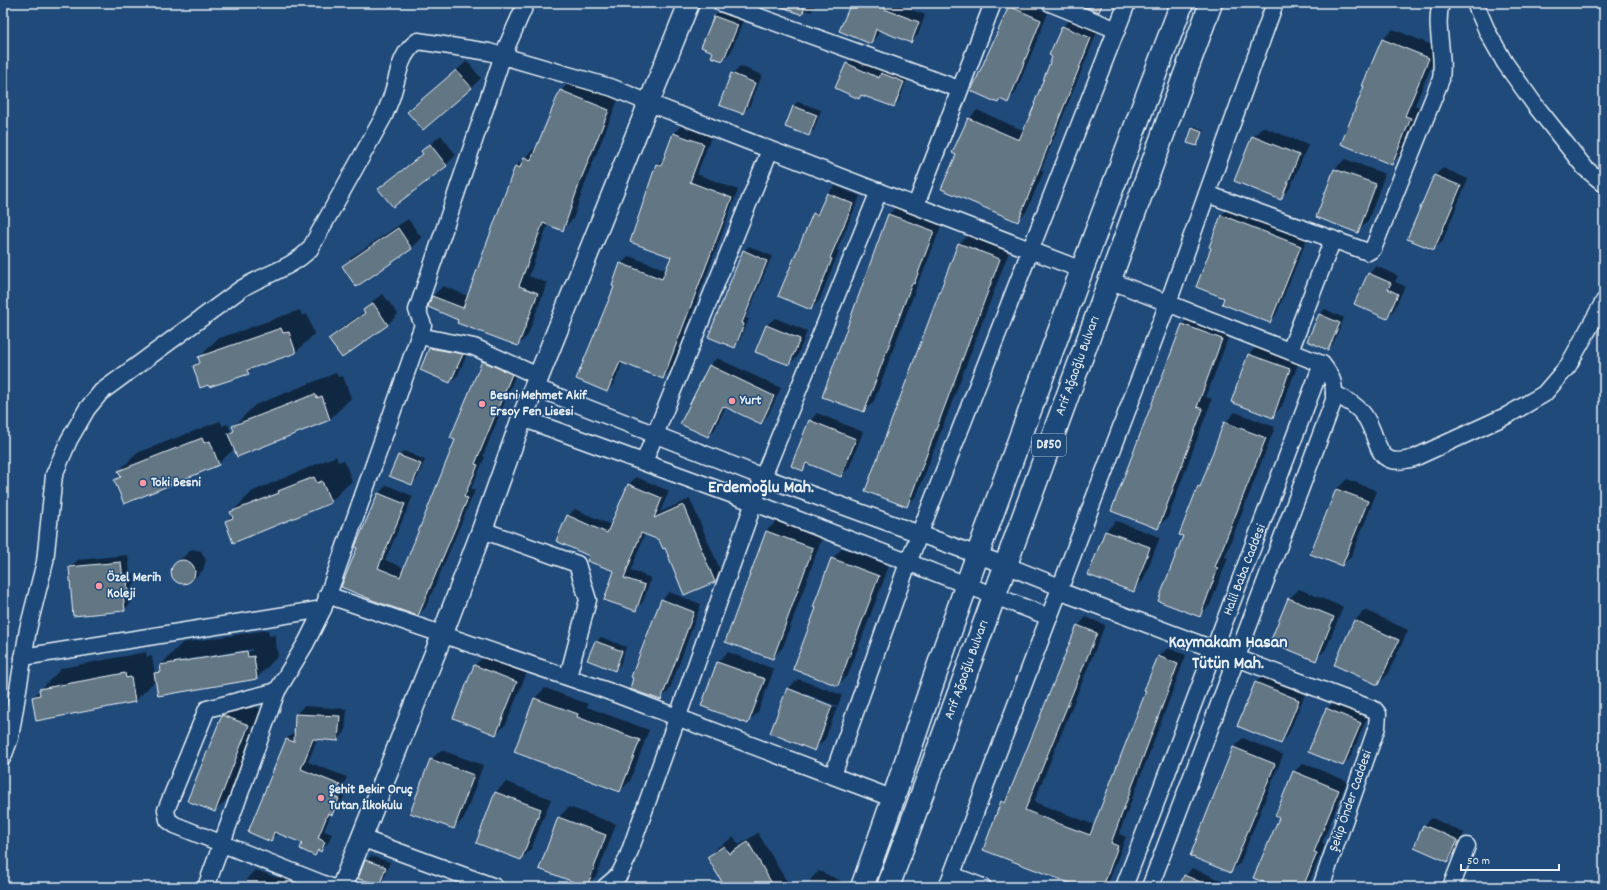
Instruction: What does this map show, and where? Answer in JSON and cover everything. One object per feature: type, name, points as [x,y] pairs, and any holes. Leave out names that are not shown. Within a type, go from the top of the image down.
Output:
[{"type":"highway","name":"Arif Ağaoğlu Bulvarı","points":[[862,887],[894,799],[966,586],[1182,3]]},
{"type":"highway","name":"Arif Ağaoğlu Bulvarı","points":[[888,887],[1211,3]]},
{"type":"street","points":[[206,887],[276,691],[306,643],[325,602],[419,336],[422,325],[417,310],[503,56],[526,3]]},
{"type":"street","points":[[342,887],[482,530],[536,382],[689,3]]},
{"type":"street","points":[[721,3],[959,89]]},
{"type":"street","points":[[916,205],[993,3]]},
{"type":"street","points":[[1050,3],[1117,30]]},
{"type":"street","points":[[833,775],[908,563],[1127,3]]},
{"type":"street","points":[[984,887],[949,881],[1168,303],[1275,3]]},
{"type":"street","points":[[1207,194],[1368,252],[1373,249],[1379,239],[1441,79],[1442,68],[1439,34],[1441,3]]},
{"type":"street","points":[[1475,3],[1488,33],[1505,63],[1535,105],[1585,168],[1604,184]]},
{"type":"street","points":[[3,758],[10,738],[28,629],[45,562],[54,475],[69,440],[87,409],[101,392],[252,281],[293,264],[310,249],[384,116],[393,93],[402,59],[409,47],[418,41],[503,56],[613,88],[1082,270]]},
{"type":"street","points":[[644,462],[770,150]]},
{"type":"street","points":[[605,887],[618,875],[627,859],[763,477],[879,191]]},
{"type":"street","points":[[1290,351],[1333,239]]},
{"type":"street","points":[[1110,280],[1322,364],[1332,376],[1335,387],[1334,400],[1150,887]]},
{"type":"street","points":[[1334,394],[1358,408],[1366,419],[1383,456],[1391,461],[1402,461],[1414,458],[1508,415],[1544,394],[1568,366],[1604,301]]},
{"type":"street","points":[[419,336],[474,347],[536,382],[655,434],[763,477],[1005,565],[1060,589],[1236,658]]},
{"type":"street","name":"Halil Baba Caddesi","points":[[1124,887],[1322,364]]},
{"type":"street","points":[[522,418],[755,502],[966,586],[994,595],[1049,617]]},
{"type":"street","points":[[482,530],[577,564],[588,600],[568,677]]},
{"type":"street","points":[[23,657],[325,602],[442,633],[677,716],[894,799]]},
{"type":"street","name":"Şekip Önder Caddesi","points":[[1236,658],[1375,710],[1378,714],[1377,727],[1321,887]]},
{"type":"street","points":[[276,691],[207,708],[166,810],[168,820],[175,825],[331,887]]},
{"type":"street","points":[[360,838],[495,887]]},
{"type":"street","points":[[1451,887],[1467,846]]},
{"type":"building","points":[[773,3],[806,3],[802,15]]},
{"type":"building","points":[[851,3],[874,3],[885,7],[884,9],[919,22],[911,43],[876,29],[871,44],[839,31]]},
{"type":"building","points":[[1075,3],[1103,3],[1099,12]]},
{"type":"building","points":[[1009,6],[1041,20],[1008,103],[1000,99],[998,103],[971,91]]},
{"type":"building","points":[[714,16],[738,25],[723,61],[711,57],[713,52],[701,47]]},
{"type":"building","points":[[1062,26],[1091,38],[1018,222],[941,189],[956,155],[952,153],[968,118],[1019,140],[1035,104],[1052,57],[1049,55]]},
{"type":"building","points":[[1382,39],[1429,58],[1405,116],[1411,118],[1392,165],[1341,144],[1364,86],[1362,86]]},
{"type":"building","points":[[846,63],[879,78],[881,73],[904,82],[894,107],[861,95],[859,99],[835,88]]},
{"type":"building","points":[[456,70],[472,88],[423,130],[407,112]]},
{"type":"building","points":[[731,73],[755,83],[743,114],[719,105]]},
{"type":"building","points":[[560,90],[609,110],[581,179],[563,231],[543,223],[519,286],[538,293],[518,346],[457,323],[458,320],[428,307],[432,296],[463,308],[515,166],[520,168],[524,157],[531,160]]},
{"type":"building","points":[[793,106],[817,115],[809,136],[785,127]]},
{"type":"building","points":[[1192,128],[1202,132],[1197,146],[1187,143]]},
{"type":"building","points":[[673,133],[704,144],[690,182],[732,198],[663,379],[620,362],[607,392],[576,379],[614,287],[612,286],[620,263],[662,279],[671,257],[630,242],[656,164],[661,166]]},
{"type":"building","points":[[1252,136],[1299,155],[1281,200],[1234,181]]},
{"type":"building","points":[[430,144],[447,166],[393,207],[378,189],[423,154],[421,151]]},
{"type":"building","points":[[1334,169],[1376,184],[1358,233],[1316,217]]},
{"type":"building","points":[[1434,175],[1461,186],[1434,250],[1407,239]]},
{"type":"building","points":[[827,193],[853,204],[830,258],[832,259],[811,310],[778,296],[813,213],[817,215]]},
{"type":"building","points":[[888,214],[934,231],[914,284],[912,283],[864,412],[822,397]]},
{"type":"building","points":[[1221,215],[1301,246],[1270,323],[1222,304],[1224,298],[1196,287],[1211,248],[1209,247]]},
{"type":"building","points":[[398,228],[412,249],[356,287],[342,266]]},
{"type":"building","points":[[958,243],[1000,259],[907,507],[865,491]]},
{"type":"building","points":[[743,250],[767,261],[742,323],[744,324],[735,348],[708,337]]},
{"type":"building","points":[[1368,273],[1391,283],[1388,289],[1398,294],[1387,319],[1354,304]]},
{"type":"building","points":[[373,303],[388,325],[342,358],[328,339],[365,313],[363,310]]},
{"type":"building","points":[[1319,314],[1340,323],[1328,350],[1307,341]]},
{"type":"building","points":[[1182,324],[1222,339],[1197,407],[1203,409],[1158,529],[1111,511]]},
{"type":"building","points":[[766,325],[800,339],[789,365],[755,352]]},
{"type":"building","points":[[281,328],[283,333],[289,332],[296,353],[247,370],[249,374],[209,387],[208,385],[200,388],[193,366],[200,363],[198,357]]},
{"type":"building","points":[[429,348],[463,354],[450,383],[420,370]]},
{"type":"building","points":[[1248,354],[1290,369],[1273,418],[1231,402]]},
{"type":"building","points":[[482,361],[512,374],[475,464],[478,465],[464,497],[468,498],[418,616],[341,587],[357,548],[355,547],[378,493],[405,504],[378,568],[400,577],[455,440],[450,438]]},
{"type":"building","name":"Yurt","points":[[709,365],[774,396],[761,424],[723,406],[708,437],[680,424]]},
{"type":"building","points":[[315,394],[317,398],[322,396],[330,420],[237,457],[228,434],[234,431],[232,426]]},
{"type":"building","points":[[809,420],[856,439],[841,477],[806,463],[803,471],[791,466]]},
{"type":"building","points":[[1224,422],[1266,438],[1215,567],[1218,568],[1200,617],[1158,601],[1183,536],[1179,535],[1198,486],[1200,487]]},
{"type":"building","points":[[202,438],[204,443],[210,441],[219,465],[124,504],[114,480],[121,477],[118,471]]},
{"type":"building","points":[[398,455],[421,464],[412,485],[389,476]]},
{"type":"building","points":[[314,477],[317,483],[322,481],[331,503],[233,543],[225,521],[233,518],[230,512],[279,493],[278,491]]},
{"type":"building","points":[[628,484],[662,498],[654,518],[683,505],[715,582],[684,595],[665,548],[663,549],[659,540],[641,533],[624,578],[645,585],[636,611],[604,600],[614,571],[587,561],[589,556],[556,541],[567,515],[607,533]]},
{"type":"building","points":[[1336,489],[1368,501],[1342,566],[1310,554]]},
{"type":"building","points":[[766,531],[813,548],[773,659],[725,642]]},
{"type":"building","points":[[1105,531],[1150,547],[1134,592],[1088,575]]},
{"type":"building","points":[[831,558],[879,576],[838,686],[793,669],[816,608],[813,607]]},
{"type":"building","points":[[183,560],[192,563],[195,572],[192,581],[183,584],[174,581],[171,572],[174,563]]},
{"type":"building","name":"Özel Merih Koleji","points":[[121,562],[123,580],[127,580],[128,592],[123,593],[125,611],[73,616],[69,567]]},
{"type":"building","points":[[1288,598],[1334,617],[1316,661],[1270,642]]},
{"type":"building","points":[[661,599],[694,612],[661,700],[630,689],[633,678],[631,677]]},
{"type":"building","points":[[1354,620],[1399,640],[1378,685],[1334,665]]},
{"type":"building","points":[[1077,625],[1097,633],[1025,810],[1052,821],[1090,835],[1146,691],[1144,690],[1158,656],[1178,664],[1111,843],[1118,846],[1103,887],[1080,887],[983,850],[1001,801],[1005,803]]},
{"type":"building","points":[[595,641],[622,651],[615,671],[587,660]]},
{"type":"building","points":[[247,651],[248,657],[254,656],[257,679],[158,696],[154,673],[161,672],[160,665]]},
{"type":"building","points":[[717,662],[765,679],[748,724],[701,706]]},
{"type":"building","points":[[474,665],[517,682],[496,735],[453,718]]},
{"type":"building","points":[[125,673],[126,678],[131,677],[135,702],[36,721],[32,697],[40,695],[39,689]]},
{"type":"building","points":[[1255,682],[1299,700],[1281,744],[1237,726]]},
{"type":"building","points":[[787,688],[832,706],[815,751],[770,733]]},
{"type":"building","points":[[534,698],[578,714],[577,717],[640,740],[620,792],[514,752]]},
{"type":"building","points":[[1326,708],[1361,723],[1343,766],[1308,752]]},
{"type":"building","name":"Şehit Bekir Oruç Tutan İlkokulu","points":[[295,714],[340,716],[338,741],[313,739],[301,769],[340,785],[335,797],[339,799],[332,815],[328,813],[318,838],[325,842],[321,852],[318,850],[315,856],[300,849],[302,843],[274,832],[271,842],[248,832],[286,739],[294,742]]},
{"type":"building","points":[[222,715],[249,725],[215,812],[187,801]]},
{"type":"building","points":[[1233,747],[1275,764],[1231,873],[1190,856]]},
{"type":"building","points":[[430,759],[474,775],[454,829],[410,813]]},
{"type":"building","points":[[1293,771],[1339,790],[1314,852],[1317,853],[1303,887],[1276,887],[1253,878],[1279,818],[1275,816]]},
{"type":"building","points":[[495,792],[541,809],[521,860],[476,843]]},
{"type":"building","points":[[558,817],[606,835],[587,887],[539,869]]},
{"type":"building","points":[[1423,825],[1458,840],[1448,862],[1414,847]]},
{"type":"building","points":[[748,842],[774,887],[725,887],[707,857],[724,846],[729,854]]},
{"type":"building","points":[[365,860],[386,867],[380,884],[358,879]]},
{"type":"building","points":[[1184,875],[1212,887],[1179,887]]},
{"type":"place","name":"Yurt","points":[[732,401]]},
{"type":"place","name":"Besni Mehmet Akif Ersoy Fen Lisesi","points":[[482,404]]},
{"type":"place","name":"Toki Besni","points":[[143,483]]},
{"type":"place","name":"Özel Merih Koleji","points":[[99,586]]},
{"type":"place","name":"Şehit Bekir Oruç Tutan İlkokulu","points":[[321,798]]},
{"type":"district","name":"Erdemoğlu Mah.","points":[[761,488]]},
{"type":"district","name":"Kaymakam Hasan Tütün Mah.","points":[[1228,653]]}]
